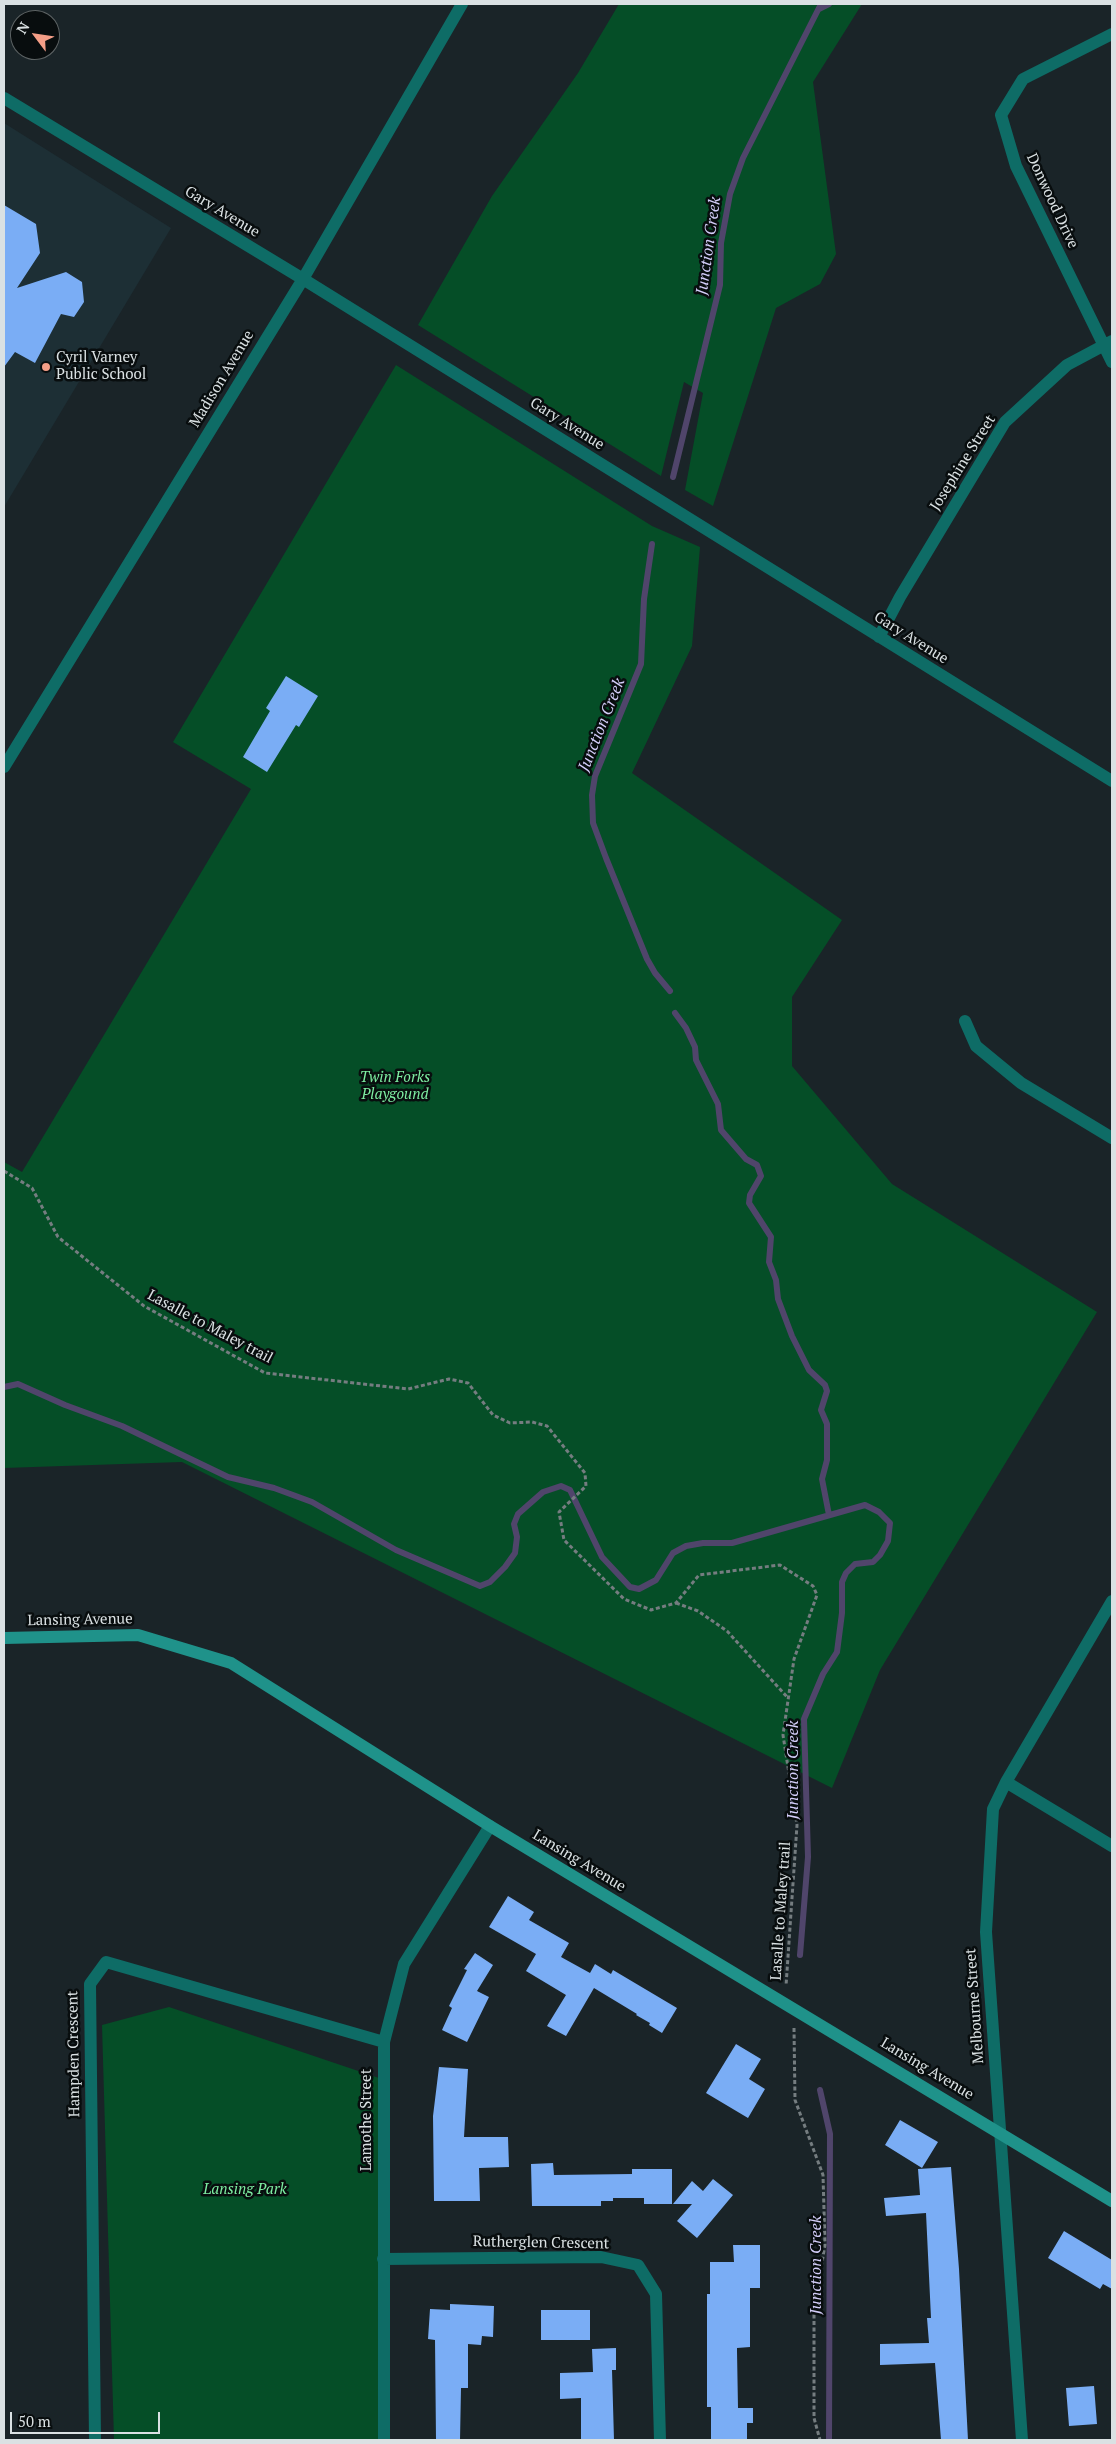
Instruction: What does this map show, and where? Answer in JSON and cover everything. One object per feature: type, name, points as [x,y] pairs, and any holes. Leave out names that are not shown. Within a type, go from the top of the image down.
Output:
[{"type":"street","name":"Madison Avenue","points":[[4,767],[302,279],[462,4]]},
{"type":"street","name":"Donwood Drive","points":[[1112,34],[1023,79],[1001,115],[1016,166],[1108,343],[1112,362]]},
{"type":"street","name":"Gary Avenue","points":[[4,98],[302,279],[1112,781]]},
{"type":"street","name":"Josephine Street","points":[[879,637],[900,597],[1005,422],[1068,365],[1108,343]]},
{"type":"street","points":[[964,1022],[976,1046],[1020,1083],[1112,1138]]},
{"type":"street","name":"Melbourne Street","points":[[1022,2440],[986,1932],[993,1810],[1006,1782],[1112,1601]]},
{"type":"street","name":"Lansing Avenue","points":[[4,1638],[138,1635],[231,1663],[490,1826],[1112,2201]]},
{"type":"street","points":[[1006,1782],[1112,1846]]},
{"type":"street","name":"Lamothe Street","points":[[384,2440],[384,2042],[404,1964],[490,1826]]},
{"type":"street","name":"Hampden Crescent","points":[[95,2440],[90,1984],[106,1962],[384,2042]]},
{"type":"street","name":"Rutherglen Crescent","points":[[383,2259],[601,2257],[638,2265],[656,2294],[660,2440]]},
{"type":"path","name":"Lasalle to Maley trail","points":[[4,1171],[32,1188],[58,1237],[144,1306],[265,1373],[408,1389],[449,1380],[468,1383],[493,1415],[510,1423],[532,1422],[547,1426],[585,1473],[586,1486],[559,1512],[564,1540],[624,1599],[650,1610],[676,1603],[699,1575],[780,1566],[813,1586],[817,1595],[794,1660],[783,1735],[797,1825],[786,1984],[794,2008],[795,2100],[824,2175],[825,2245],[814,2309],[814,2418],[820,2440]]},
{"type":"path","points":[[676,1603],[698,1611],[727,1631],[789,1698]]},
{"type":"shaded area","name":"Cyril Varney Public School","points":[[4,123],[171,228],[4,507]]},
{"type":"green space","points":[[619,4],[862,4],[813,82],[836,254],[820,284],[776,308],[713,506],[685,490],[703,393],[684,382],[661,476],[418,325],[492,196],[578,73]]},
{"type":"green space","name":"Twin Forks Playgound","points":[[396,365],[652,526],[700,547],[692,646],[632,773],[842,920],[792,997],[792,1066],[892,1184],[1097,1312],[880,1670],[832,1788],[182,1462],[4,1468],[4,1162],[22,1172],[251,789],[173,742]]},
{"type":"green space","name":"Lansing Park","points":[[169,2007],[382,2079],[385,2440],[114,2440],[102,2025]]},
{"type":"building","points":[[4,205],[36,224],[40,253],[17,288],[66,272],[82,282],[84,302],[74,317],[61,314],[35,363],[15,352],[4,367]]},
{"type":"building","points":[[286,676],[318,696],[299,727],[296,725],[267,772],[243,757],[270,711],[266,708]]},
{"type":"building","points":[[508,1896],[534,1912],[529,1920],[569,1943],[561,1957],[590,1973],[595,1964],[611,1974],[613,1970],[677,2008],[662,2033],[637,2014],[594,1988],[566,2036],[547,2026],[566,1995],[526,1971],[536,1954],[489,1927]]},
{"type":"building","points":[[475,1953],[493,1965],[477,1991],[489,1997],[467,2042],[442,2030],[452,2008],[449,2006],[467,1970],[464,1969]]},
{"type":"building","points":[[736,2044],[761,2059],[749,2079],[765,2089],[748,2118],[706,2093]]},
{"type":"building","points":[[439,2067],[468,2069],[464,2137],[508,2137],[509,2167],[479,2168],[480,2201],[434,2201],[433,2116]]},
{"type":"building","points":[[900,2120],[938,2142],[922,2168],[885,2145]]},
{"type":"building","points":[[553,2163],[554,2175],[632,2174],[632,2169],[672,2169],[672,2204],[644,2204],[644,2198],[613,2198],[613,2201],[601,2201],[601,2206],[532,2206],[531,2164]]},
{"type":"building","points":[[951,2167],[959,2269],[968,2440],[941,2440],[935,2363],[880,2365],[880,2344],[929,2343],[927,2318],[931,2318],[926,2213],[886,2216],[884,2198],[920,2195],[918,2169]]},
{"type":"building","points":[[713,2179],[733,2195],[697,2238],[677,2221],[692,2204],[673,2204],[692,2181],[703,2191]]},
{"type":"building","points":[[1064,2231],[1112,2260],[1112,2289],[1103,2284],[1100,2289],[1048,2258]]},
{"type":"building","points":[[733,2245],[760,2245],[760,2288],[750,2288],[750,2347],[737,2348],[738,2408],[753,2408],[753,2423],[747,2423],[747,2440],[711,2440],[711,2407],[707,2407],[707,2294],[710,2294],[710,2262],[734,2262]]},
{"type":"building","points":[[450,2304],[494,2306],[493,2337],[482,2336],[481,2345],[468,2344],[468,2388],[461,2388],[460,2440],[436,2440],[435,2340],[428,2339],[430,2309],[450,2310]]},
{"type":"building","points":[[541,2310],[590,2310],[590,2340],[541,2340]]},
{"type":"building","points":[[616,2348],[616,2370],[612,2370],[614,2440],[581,2440],[581,2398],[560,2399],[560,2373],[593,2372],[592,2349]]},
{"type":"building","points":[[1094,2386],[1097,2424],[1069,2426],[1066,2388]]},
{"type":"waterway","name":"Junction Creek","points":[[673,477],[720,285],[721,243],[730,194],[743,158],[821,4]]},
{"type":"waterway","name":"Junction Creek","points":[[819,9],[829,4]]},
{"type":"waterway","name":"Junction Creek","points":[[652,544],[644,599],[641,664],[595,776],[592,795],[593,823],[647,959],[655,973],[670,991]]},
{"type":"waterway","name":"Junction Creek","points":[[675,1013],[686,1028],[695,1047],[696,1060],[718,1104],[721,1130],[746,1159],[757,1165],[761,1176],[750,1195],[749,1203],[771,1237],[769,1262],[776,1280],[778,1299],[792,1336],[809,1370],[825,1385],[827,1391],[821,1410],[827,1424],[827,1460],[822,1479],[829,1515]]},
{"type":"waterway","points":[[4,1387],[18,1384],[65,1405],[122,1426],[228,1477],[274,1488],[312,1502],[396,1550],[480,1586],[490,1582],[505,1567],[515,1553],[517,1537],[514,1524],[518,1514],[543,1492],[561,1486],[570,1490],[602,1557],[630,1587],[639,1589],[656,1580],[673,1553],[686,1546],[703,1543],[732,1543],[865,1505],[879,1512],[890,1523],[888,1541],[880,1555],[873,1562],[855,1564],[846,1573],[842,1582],[842,1613],[837,1652],[823,1674],[804,1719],[808,1857],[800,1955]]},
{"type":"waterway","name":"Junction Creek","points":[[820,2090],[830,2134],[829,2440]]},
{"type":"place","name":"Cyril Varney Public School","points":[[46,367]]}]
